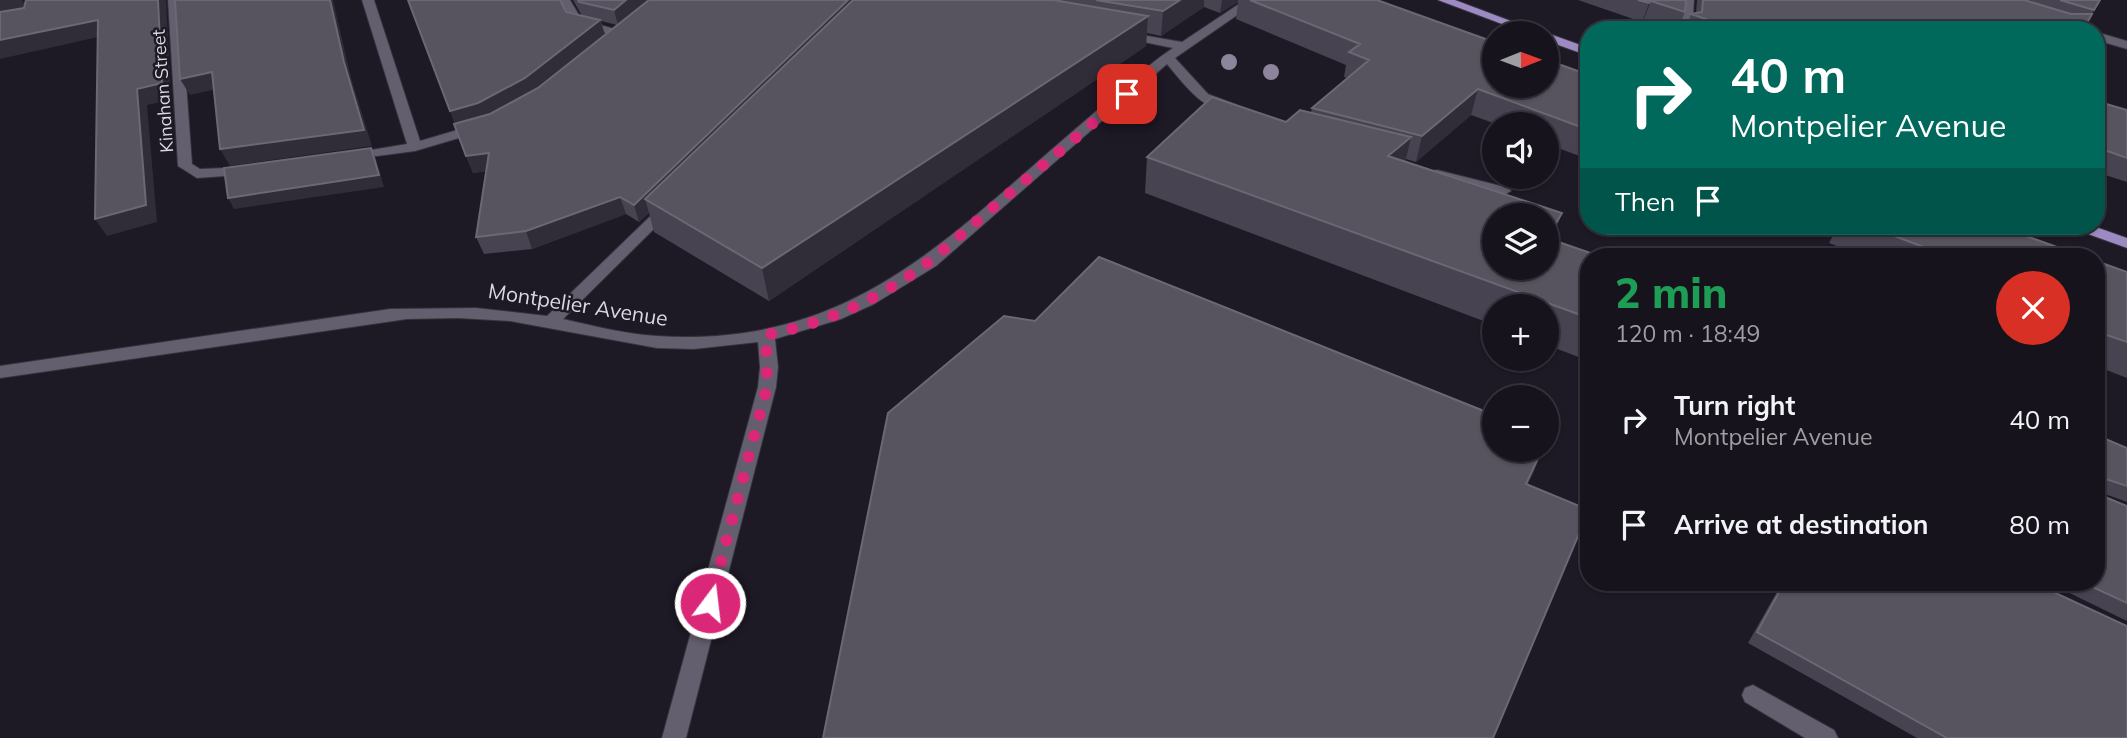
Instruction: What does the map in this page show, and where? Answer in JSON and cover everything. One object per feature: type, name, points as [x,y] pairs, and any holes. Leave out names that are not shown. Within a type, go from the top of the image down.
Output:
[{"type":"main road","points":[[1444,0],[1503,21]]},
{"type":"main road","points":[[1559,41],[1580,49]]},
{"type":"main road","points":[[2104,235],[2127,243]]},
{"type":"street","name":"Kinahan Street","points":[[174,0],[186,166],[197,174],[263,169]]},
{"type":"street","points":[[368,0],[415,147]]},
{"type":"street","points":[[564,0],[577,23],[619,32]]},
{"type":"street","name":"Montpelier Avenue","points":[[0,372],[390,314],[486,313],[550,322],[626,339],[657,342],[716,342],[794,329],[857,308],[899,285],[993,209],[1168,57],[1253,0]]},
{"type":"street","points":[[1687,21],[1688,0]]},
{"type":"street","points":[[1112,32],[1182,46]]},
{"type":"street","points":[[2105,39],[2127,45]]},
{"type":"street","points":[[1168,57],[1203,97],[1240,113]]},
{"type":"street","points":[[338,159],[415,147],[490,125]]},
{"type":"street","points":[[1427,171],[1504,191]]},
{"type":"street","points":[[550,322],[683,192]]},
{"type":"street","points":[[674,738],[767,387],[766,335]]},
{"type":"street","points":[[1753,695],[1826,738]]},
{"type":"building","points":[[26,0],[158,0],[162,83],[137,89],[146,205],[95,219],[98,20],[0,40],[0,12],[24,8]]},
{"type":"building","points":[[175,0],[330,0],[344,62],[364,130],[220,149],[212,72],[180,79]]},
{"type":"building","points":[[408,0],[560,0],[566,12],[600,20],[525,78],[478,103],[450,111]]},
{"type":"building","points":[[578,0],[626,0],[614,10]]},
{"type":"building","points":[[649,0],[848,0],[634,205],[620,197],[526,231],[476,237],[489,153],[466,156],[454,124],[490,114],[538,88]]},
{"type":"building","points":[[853,0],[1053,0],[1148,16],[762,268],[645,199]]},
{"type":"building","points":[[1096,0],[1180,0],[1163,11]]},
{"type":"building","points":[[1250,0],[1377,0],[1482,38],[1482,90],[1478,89],[1422,136],[1312,108],[1369,60],[1349,52],[1360,44]]},
{"type":"building","points":[[1638,0],[1686,0],[1685,12],[1651,1],[1649,3]]},
{"type":"building","points":[[1703,0],[2024,0],[2071,14],[2092,14],[2088,21],[1712,21],[1691,14],[1702,12]]},
{"type":"building","points":[[2060,0],[2100,0],[2094,10]]},
{"type":"building","points":[[1559,64],[1580,72],[1580,127],[1559,119],[1559,112],[1540,112],[1502,98],[1559,98]]},
{"type":"building","points":[[1212,97],[1286,122],[1300,110],[1411,137],[1388,156],[1531,203],[1482,203],[1482,279],[1147,157]]},
{"type":"building","points":[[2105,104],[2127,110],[2127,158],[2105,150]]},
{"type":"building","points":[[371,148],[379,175],[228,198],[224,168]]},
{"type":"building","points":[[1892,235],[2023,235],[2060,248],[1926,248]]},
{"type":"building","points":[[1559,242],[1580,249],[1580,315],[1559,307],[1559,294],[1523,294],[1485,280],[1559,280]]},
{"type":"building","points":[[1099,257],[1482,410],[1482,462],[1536,462],[1526,484],[1580,506],[1580,531],[1493,738],[823,738],[888,413],[1004,316],[1035,321]]},
{"type":"building","points":[[2105,264],[2127,272],[2127,342],[2105,334]]},
{"type":"building","points":[[2105,439],[2127,448],[2127,486],[2106,479],[2105,497]]},
{"type":"building","points":[[2105,497],[2127,506],[2127,603],[2101,591],[2105,591]]},
{"type":"building","points":[[1780,591],[2051,591],[2127,626],[2127,738],[1947,738],[1757,632]]},
{"type":"route","points":[[710,603],[767,387],[769,367],[766,335],[794,329],[857,308],[899,285],[1127,94]]}]
